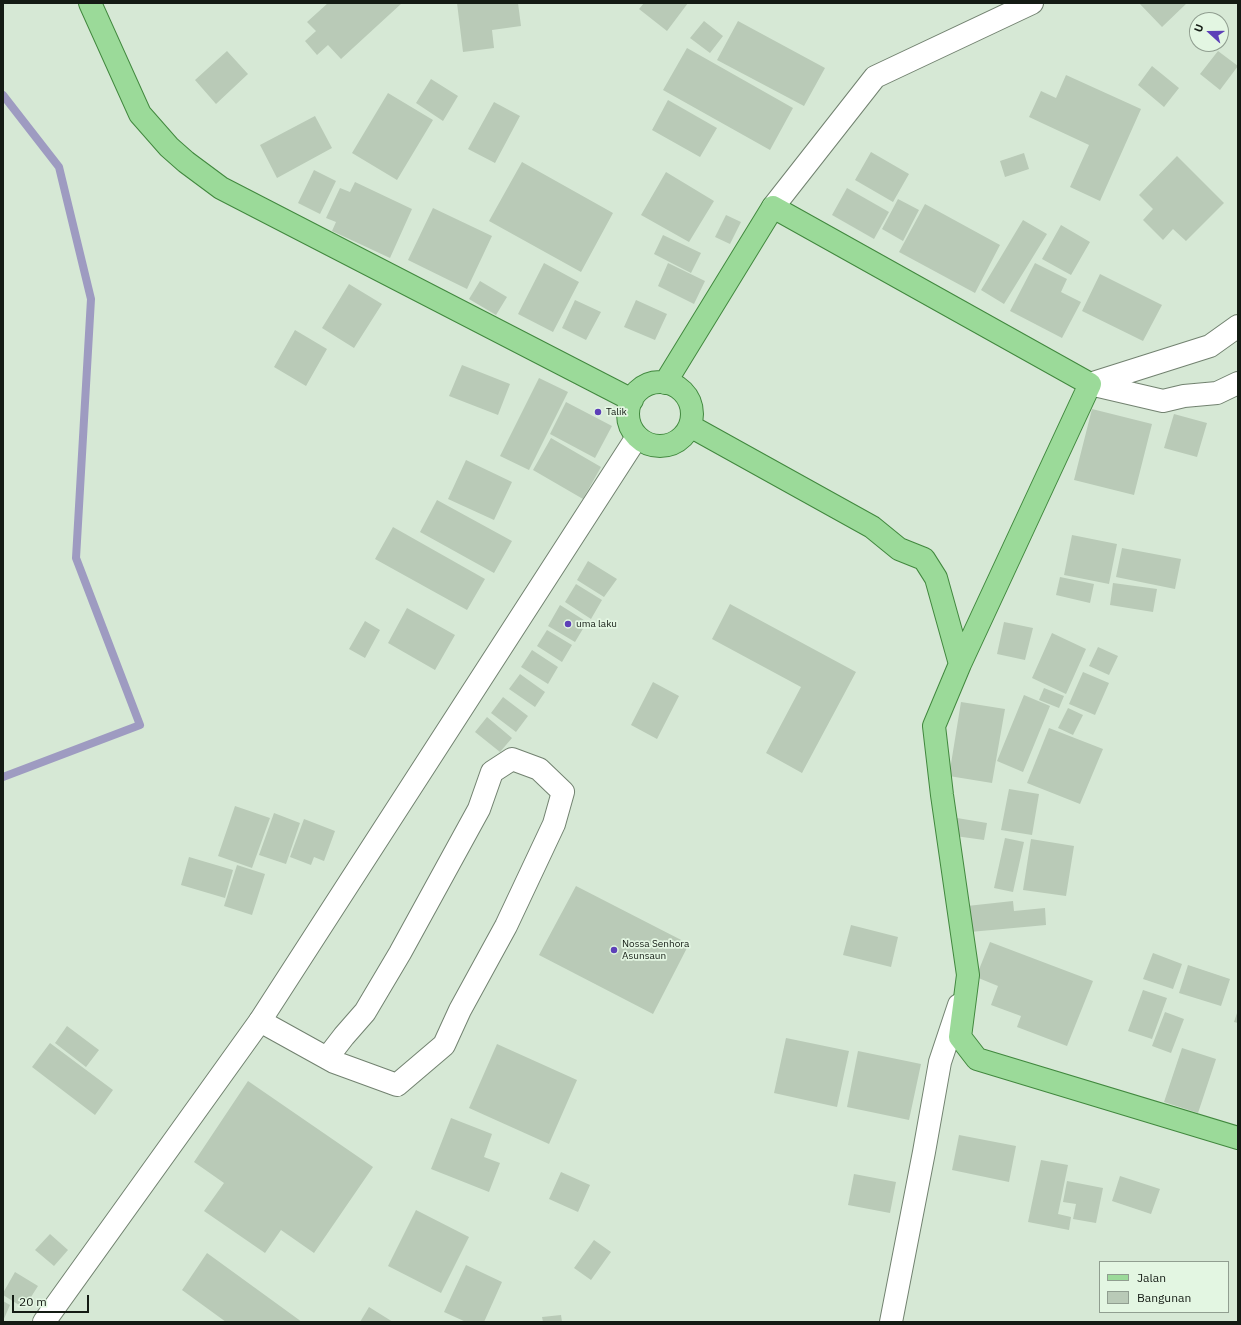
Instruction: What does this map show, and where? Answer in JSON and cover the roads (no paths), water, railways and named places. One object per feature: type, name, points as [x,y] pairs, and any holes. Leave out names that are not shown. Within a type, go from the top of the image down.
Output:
[{"type":"main road","points":[[90,3],[140,114],[169,147],[186,162],[221,188],[632,400]]},
{"type":"main road","points":[[665,383],[773,207],[1090,384],[960,664],[934,726],[942,795],[968,975],[960,1037],[977,1059],[1238,1138]]},
{"type":"main road","points":[[655,383],[665,383],[676,386],[684,394],[690,404],[692,415],[690,426],[683,437],[672,444],[660,447],[647,444],[637,437],[631,428],[628,419],[628,409],[632,400],[638,392],[646,386],[655,383]]},
{"type":"main road","points":[[690,426],[872,527],[899,549],[924,559],[936,578],[960,664]]},
{"type":"street","points":[[773,207],[875,78],[1032,3]]},
{"type":"street","points":[[1090,384],[1210,346],[1238,326]]},
{"type":"street","points":[[1090,384],[1163,401],[1184,396],[1217,393],[1238,383]]},
{"type":"street","points":[[44,1322],[260,1021],[637,437]]},
{"type":"street","points":[[260,1021],[334,1062],[397,1085],[444,1045],[460,1010],[506,926],[554,824],[563,792],[539,769],[512,759],[492,772],[479,809],[400,953],[365,1012],[327,1058]]},
{"type":"street","points":[[891,1322],[940,1062],[968,975]]},
{"type":"waterway","points":[[3,95],[59,167],[91,299],[76,558],[140,725],[3,777]]},
{"type":"place","name":"Talik","points":[[598,412]]},
{"type":"place","name":"uma laku","points":[[568,624]]},
{"type":"place","name":"Nossa Senhora Asunsaun","points":[[614,950]]}]
